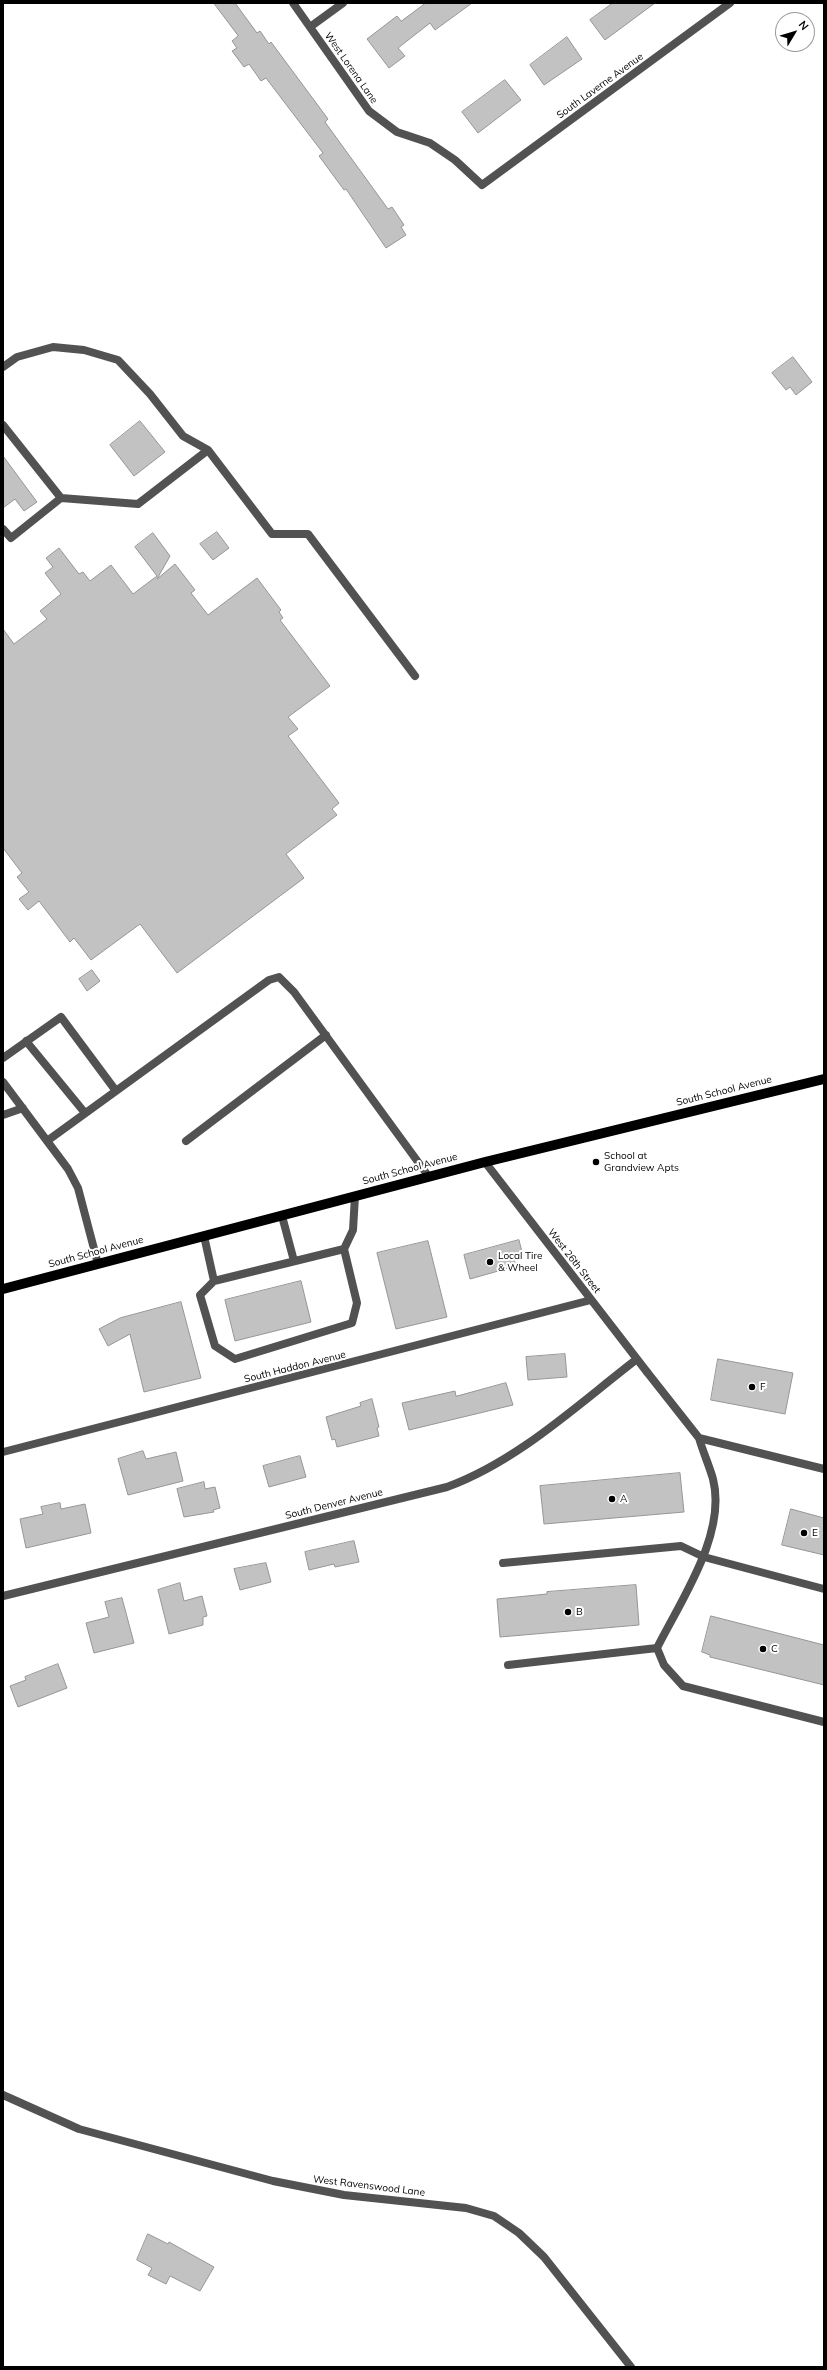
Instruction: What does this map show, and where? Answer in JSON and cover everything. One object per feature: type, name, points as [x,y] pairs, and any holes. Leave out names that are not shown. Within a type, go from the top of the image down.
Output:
[{"type":"main road","name":"South School Avenue","points":[[3,1289],[429,1176],[824,1079]]},
{"type":"street","name":"West Lorena Lane","points":[[293,3],[369,111],[396,132],[430,143],[454,160],[482,185]]},
{"type":"street","points":[[310,27],[343,3]]},
{"type":"street","name":"South Laverne Avenue","points":[[482,185],[730,3]]},
{"type":"street","points":[[3,367],[17,356],[53,347],[84,350],[118,360],[150,394],[183,436],[208,450],[272,534],[308,534],[415,676]]},
{"type":"street","points":[[3,425],[61,498]]},
{"type":"street","points":[[3,529],[11,538],[61,498],[138,504],[208,450]]},
{"type":"street","points":[[47,1141],[274,977],[279,977],[285,981],[326,1035],[429,1176]]},
{"type":"street","points":[[3,1058],[61,1017],[116,1090]]},
{"type":"street","points":[[186,1141],[326,1035]]},
{"type":"street","points":[[26,1041],[85,1113]]},
{"type":"street","points":[[3,1082],[68,1169],[78,1188],[98,1264]]},
{"type":"street","points":[[3,1115],[23,1108]]},
{"type":"street","name":"West 26th Street","points":[[485,1162],[698,1438],[713,1480],[714,1520],[704,1557],[657,1648]]},
{"type":"street","points":[[344,1249],[214,1280],[200,1295],[214,1346],[235,1359],[352,1324],[357,1303],[344,1249],[352,1230],[355,1196]]},
{"type":"street","points":[[282,1216],[294,1260]]},
{"type":"street","points":[[204,1236],[214,1280]]},
{"type":"street","name":"South Haddon Avenue","points":[[3,1452],[591,1300]]},
{"type":"street","name":"South Denver Avenue","points":[[3,1596],[447,1487],[470,1478],[515,1452],[637,1359]]},
{"type":"street","points":[[698,1438],[824,1469]]},
{"type":"street","points":[[503,1562],[681,1546],[704,1557],[824,1589]]},
{"type":"street","points":[[508,1665],[657,1648],[664,1665],[683,1686],[824,1722]]},
{"type":"street","name":"West Ravenswood Lane","points":[[3,2095],[79,2129],[273,2182],[344,2195],[466,2208],[494,2216],[519,2233],[544,2257],[630,2367]]},
{"type":"building","points":[[214,3],[235,3],[257,33],[260,31],[269,44],[271,42],[328,119],[325,122],[388,209],[392,207],[404,225],[401,227],[406,235],[386,248],[346,189],[344,190],[319,156],[323,153],[266,78],[261,81],[249,64],[244,67],[232,51],[237,48],[232,41],[238,36]]},
{"type":"building","points":[[426,3],[472,3],[435,30],[430,23],[398,48],[405,56],[389,68],[367,39],[397,16],[401,21]]},
{"type":"building","points":[[613,3],[655,3],[605,40],[590,20]]},
{"type":"building","points":[[567,37],[582,59],[544,85],[530,65]]},
{"type":"building","points":[[505,80],[521,100],[478,133],[462,112]]},
{"type":"building","points":[[793,357],[812,382],[796,395],[790,387],[786,390],[772,373]]},
{"type":"building","points":[[140,421],[165,452],[134,476],[110,445]]},
{"type":"building","points":[[3,456],[37,502],[24,511],[15,499],[3,508]]},
{"type":"building","points":[[217,532],[229,548],[213,560],[200,544]]},
{"type":"building","points":[[153,533],[170,556],[157,579],[175,564],[195,590],[191,593],[208,615],[257,578],[281,610],[279,612],[283,618],[280,620],[330,686],[288,717],[298,729],[288,736],[339,803],[332,809],[337,815],[286,854],[304,878],[177,973],[140,924],[91,960],[74,938],[70,942],[39,901],[28,910],[19,899],[29,892],[17,877],[22,873],[3,848],[3,629],[14,644],[47,619],[40,611],[61,594],[45,573],[53,567],[46,558],[59,548],[79,574],[83,572],[90,581],[111,565],[133,594],[157,576],[135,547]]},
{"type":"building","points":[[92,970],[100,981],[87,991],[79,979]]},
{"type":"building","name":"Local Tire & Wheel","points":[[519,1240],[523,1256],[514,1259],[516,1266],[470,1279],[464,1255]]},
{"type":"building","points":[[428,1241],[447,1317],[396,1329],[377,1253]]},
{"type":"building","points":[[301,1281],[311,1322],[235,1341],[225,1300]]},
{"type":"building","points":[[181,1302],[201,1378],[144,1392],[130,1334],[108,1346],[99,1329],[120,1318]]},
{"type":"building","points":[[565,1354],[567,1377],[528,1380],[526,1357]]},
{"type":"building","name":"F","points":[[718,1359],[793,1373],[785,1414],[711,1400]]},
{"type":"building","points":[[506,1383],[513,1405],[409,1430],[402,1403],[455,1391],[456,1396]]},
{"type":"building","points":[[372,1399],[379,1427],[377,1428],[379,1436],[337,1447],[335,1439],[332,1440],[326,1417],[361,1406],[360,1403]]},
{"type":"building","points":[[143,1451],[146,1459],[176,1452],[183,1481],[128,1495],[118,1459]]},
{"type":"building","points":[[300,1456],[306,1477],[269,1487],[263,1466]]},
{"type":"building","name":"A","points":[[680,1473],[684,1512],[544,1524],[540,1486]]},
{"type":"building","points":[[204,1482],[205,1489],[215,1487],[220,1508],[213,1510],[214,1512],[184,1517],[177,1489]]},
{"type":"building","points":[[60,1503],[61,1509],[85,1504],[91,1533],[26,1548],[20,1519],[43,1514],[41,1507]]},
{"type":"building","name":"E","points":[[791,1509],[824,1518],[824,1555],[782,1545]]},
{"type":"building","points":[[354,1541],[359,1562],[335,1567],[334,1564],[309,1570],[305,1552]]},
{"type":"building","points":[[266,1563],[271,1582],[240,1590],[234,1569]]},
{"type":"building","points":[[180,1583],[184,1601],[202,1596],[207,1616],[203,1617],[203,1625],[169,1634],[158,1590]]},
{"type":"building","name":"B","points":[[636,1585],[639,1625],[500,1637],[497,1599],[547,1594],[547,1592]]},
{"type":"building","points":[[122,1598],[134,1643],[94,1653],[86,1623],[109,1617],[105,1602]]},
{"type":"building","name":"C","points":[[711,1616],[824,1645],[824,1685],[710,1657],[710,1655],[702,1652]]},
{"type":"building","points":[[58,1664],[67,1688],[18,1707],[10,1686],[26,1680],[25,1677]]},
{"type":"building","points":[[148,2234],[168,2244],[169,2242],[214,2267],[200,2291],[170,2276],[166,2284],[148,2275],[152,2268],[137,2260]]},
{"type":"place","name":"School at Grandview Apts","points":[[596,1162]]},
{"type":"place","name":"Local Tire & Wheel","points":[[490,1262]]},
{"type":"place","name":"F","points":[[752,1387]]},
{"type":"place","name":"A","points":[[612,1499]]},
{"type":"place","name":"E","points":[[804,1533]]},
{"type":"place","name":"B","points":[[568,1612]]},
{"type":"place","name":"C","points":[[763,1649]]}]
